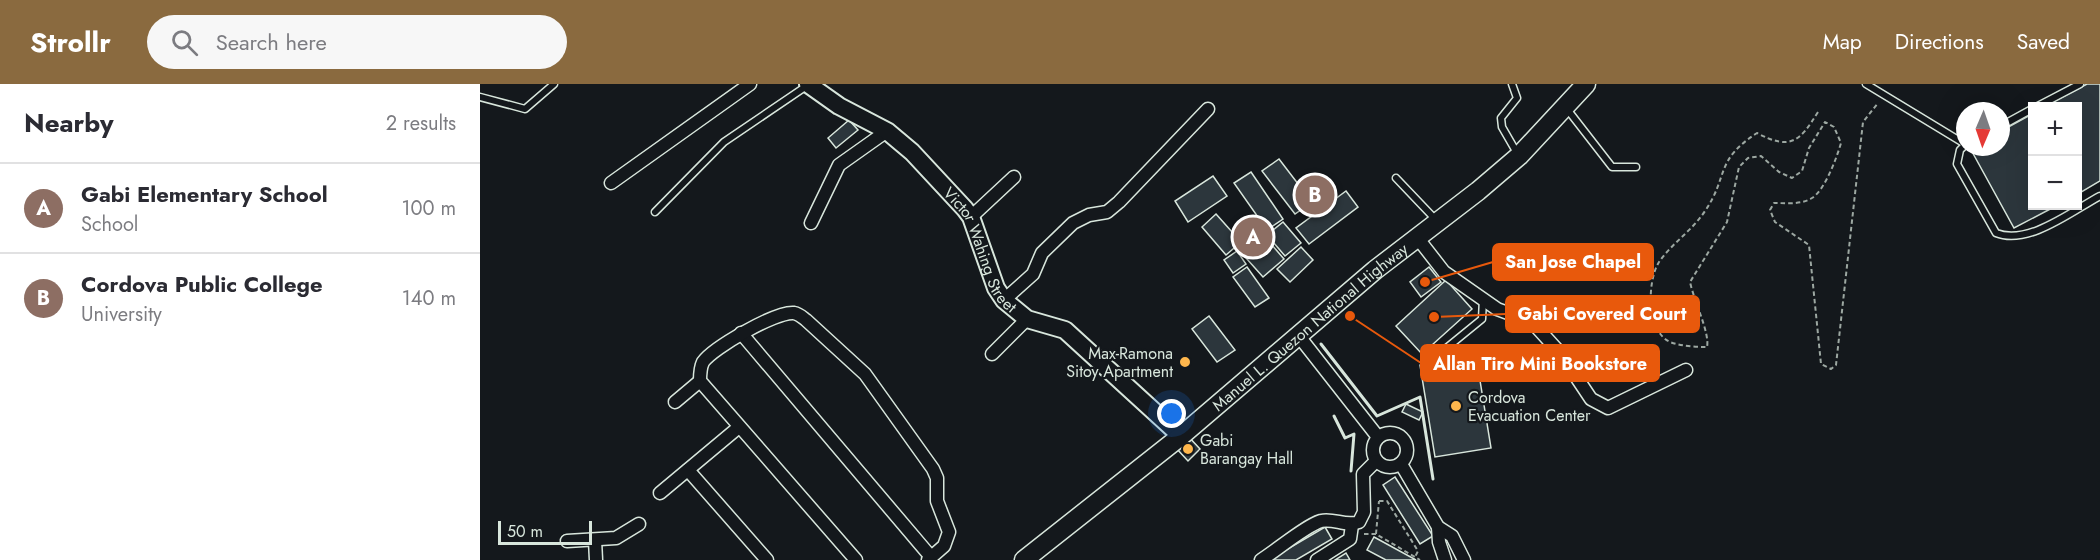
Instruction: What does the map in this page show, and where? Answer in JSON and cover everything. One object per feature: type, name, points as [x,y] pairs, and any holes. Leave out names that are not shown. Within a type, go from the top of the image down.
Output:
[{"type":"main road","name":"Manuel L. Quezon National Highway","points":[[1032,556],[1181,436],[1298,334],[1416,236],[1519,156],[1587,84]]},
{"type":"street","points":[[611,183],[750,84]]},
{"type":"street","name":"Victor Wahing Street","points":[[808,84],[839,106],[887,131],[912,152],[971,218],[996,288],[1004,300],[1027,319],[1065,330],[1181,436]]},
{"type":"street","points":[[1004,300],[1033,274],[1042,253],[1073,223],[1089,215],[1107,212],[1119,202],[1208,109]]},
{"type":"street","points":[[811,223],[838,165],[887,131]]},
{"type":"street","points":[[971,218],[1014,177]]},
{"type":"street","points":[[1416,236],[1444,272],[1497,309],[1532,322],[1561,354],[1591,399],[1608,408],[1686,370]]},
{"type":"street","points":[[675,402],[699,381],[700,369],[705,360],[741,333],[786,314],[798,314],[865,374],[937,478],[937,501],[949,532],[944,546],[929,558],[741,333]]},
{"type":"street","points":[[992,354],[1027,319]]},
{"type":"street","points":[[1298,334],[1378,437]]},
{"type":"street","points":[[699,381],[856,560]]},
{"type":"street","points":[[660,493],[739,427]]},
{"type":"street","points":[[1392,433],[1403,439],[1407,450],[1401,464],[1386,467],[1376,461],[1372,450],[1378,437],[1392,433]]},
{"type":"street","points":[[1317,560],[1350,539],[1352,529],[1364,512],[1363,474],[1376,461]]},
{"type":"street","points":[[1401,464],[1438,527],[1439,542],[1445,560]]},
{"type":"street","points":[[688,470],[766,560]]},
{"type":"street","points":[[1261,560],[1308,527],[1323,520],[1352,529]]},
{"type":"street","points":[[567,541],[616,538],[639,524]]},
{"type":"street","points":[[1438,527],[1452,536],[1464,560]]},
{"type":"street","points":[[595,540],[596,560]]},
{"type":"lane","points":[[480,97],[525,109],[554,84]]},
{"type":"lane","points":[[655,212],[724,142],[808,84]]},
{"type":"lane","points":[[1512,84],[1517,98],[1501,118],[1502,127],[1519,156]]},
{"type":"lane","points":[[1866,84],[1956,139]]},
{"type":"lane","points":[[2046,102],[2080,84]]},
{"type":"lane","points":[[1565,106],[1612,167],[1636,167]]},
{"type":"lane","points":[[2010,121],[2028,111]]},
{"type":"lane","points":[[1959,156],[1957,164],[1996,233],[2006,237],[2029,234],[2100,196]]},
{"type":"lane","points":[[1396,178],[1436,221]]},
{"type":"lane","points":[[1444,350],[1482,319],[1483,298]]},
{"type":"path","points":[[1818,112],[1803,136],[1779,142],[1757,133],[1739,145],[1727,158],[1708,207],[1694,228],[1668,250],[1657,265],[1649,297],[1658,331],[1669,341],[1707,347],[1709,338],[1694,303],[1690,282],[1727,222],[1739,167],[1748,158],[1761,156],[1779,172],[1792,178],[1802,171],[1809,148],[1825,122],[1834,127],[1841,143],[1835,163],[1814,197],[1799,202],[1774,203],[1770,210],[1775,222],[1809,245],[1821,364],[1831,369],[1836,365],[1863,122],[1885,94]]},
{"type":"path","points":[[1379,501],[1387,501],[1418,551],[1415,557]]},
{"type":"path","points":[[1352,529],[1376,534],[1420,560]]},
{"type":"building","points":[[2087,84],[2100,84],[2100,181],[2082,192],[2082,102],[2053,102]]},
{"type":"building","points":[[2028,116],[2028,210],[2048,210],[2014,228],[1974,156],[2010,156],[2010,126]]},
{"type":"building","points":[[849,120],[858,130],[836,148],[828,138]]},
{"type":"building","points":[[1279,159],[1312,202],[1295,214],[1262,171]]},
{"type":"building","points":[[1251,172],[1283,219],[1267,230],[1234,183]]},
{"type":"building","points":[[1213,176],[1227,196],[1188,222],[1175,201]]},
{"type":"building","points":[[1346,191],[1358,207],[1309,244],[1296,228]]},
{"type":"building","points":[[1216,214],[1241,242],[1226,255],[1202,227]]},
{"type":"building","points":[[1283,222],[1301,243],[1285,256],[1267,235]]},
{"type":"building","points":[[1259,230],[1284,259],[1263,277],[1238,249]]},
{"type":"building","points":[[1301,247],[1313,260],[1290,282],[1277,269]]},
{"type":"building","points":[[1237,251],[1246,264],[1233,273],[1224,260]]},
{"type":"building","points":[[1247,267],[1269,298],[1255,307],[1233,277]]},
{"type":"building","points":[[1429,267],[1441,282],[1421,297],[1410,282]]},
{"type":"building","points":[[1446,280],[1472,309],[1422,354],[1396,326]]},
{"type":"building","points":[[1209,316],[1235,350],[1217,362],[1192,329]]},
{"type":"building","name":"Cordova Evacuation Center","points":[[1476,356],[1491,448],[1435,457],[1420,365]]},
{"type":"building","points":[[1406,404],[1423,412],[1419,420],[1402,412]]},
{"type":"building","name":"Gabi Barangay Hall","points":[[1188,436],[1200,449],[1188,461],[1176,448]]},
{"type":"building","points":[[1395,477],[1433,536],[1420,544],[1383,485]]},
{"type":"building","points":[[1325,527],[1332,539],[1296,560],[1269,560]]},
{"type":"building","points":[[1374,537],[1416,560],[1386,560],[1367,550]]},
{"type":"building","points":[[1346,553],[1350,560],[1335,560]]},
{"type":"wall","points":[[1321,344],[1377,416],[1420,397],[1433,479]]},
{"type":"wall","points":[[1334,416],[1345,438],[1354,434],[1351,471]]},
{"type":"place","name":"Cordova Public College","points":[[1315,195]]},
{"type":"place","name":"Gabi Elementary School","points":[[1253,237]]},
{"type":"place","name":"San Jose Chapel","points":[[1425,282]]},
{"type":"place","name":"Allan Tiro Mini Bookstore","points":[[1350,316]]},
{"type":"place","name":"Gabi Covered Court","points":[[1434,317]]},
{"type":"place","name":"Max-Ramona Sitoy Apartment","points":[[1185,362]]},
{"type":"place","name":"Cordova Evacuation Center","points":[[1456,406]]},
{"type":"place","name":"Gabi Barangay Hall","points":[[1188,449]]}]
